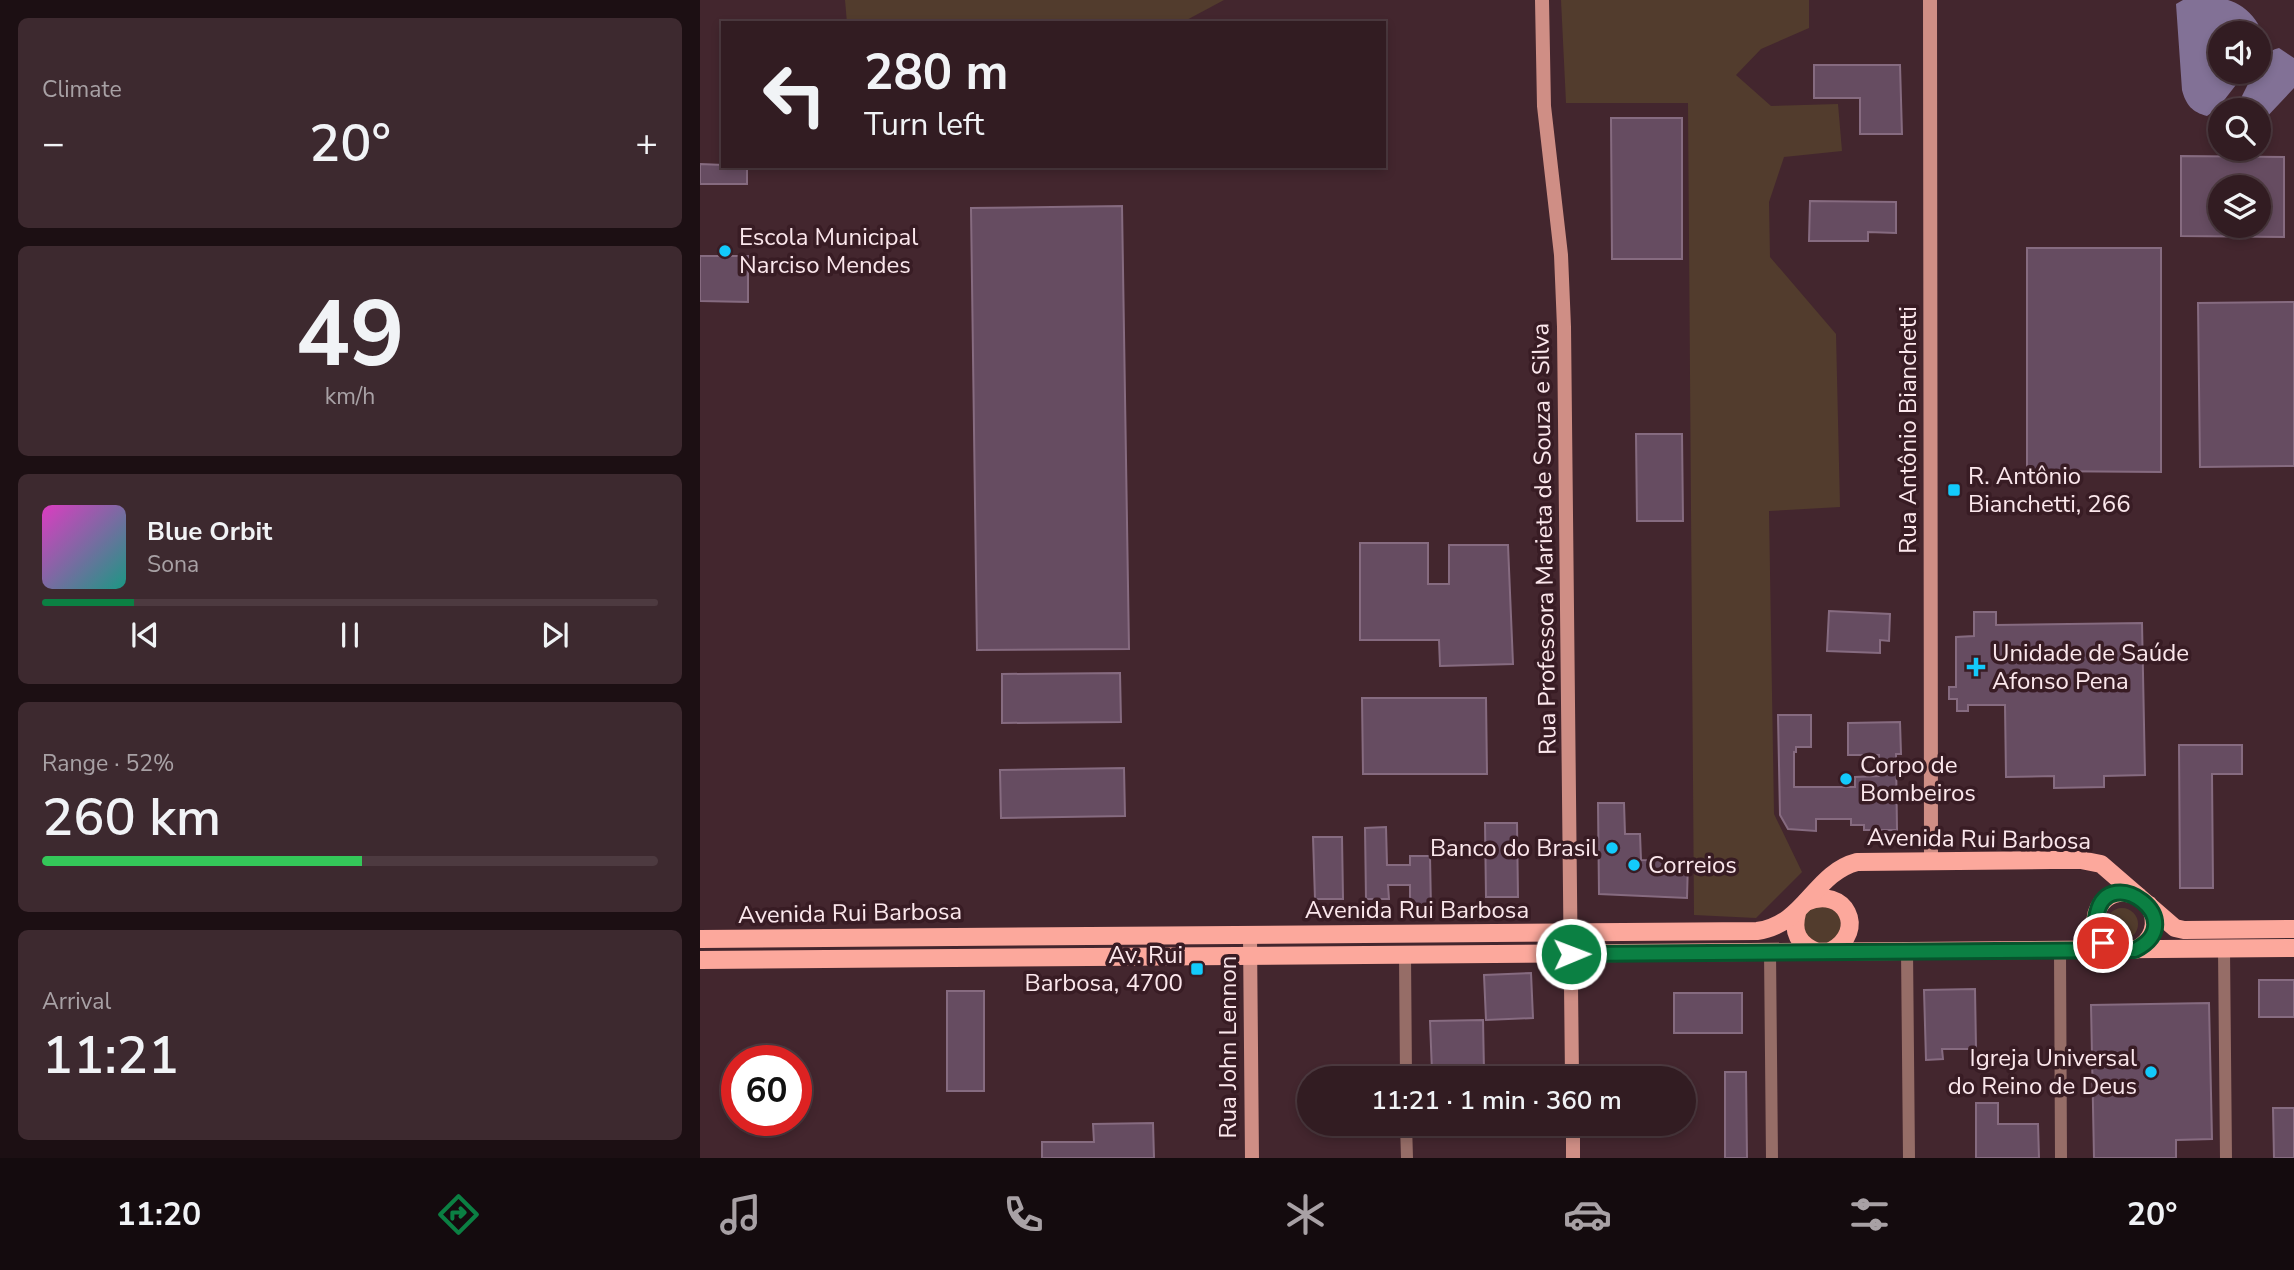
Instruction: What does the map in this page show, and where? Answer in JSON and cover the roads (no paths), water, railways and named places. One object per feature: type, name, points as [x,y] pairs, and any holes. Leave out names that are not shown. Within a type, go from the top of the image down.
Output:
[{"type":"main road","name":"Avenida Rui Barbosa","points":[[700,939],[1757,931],[1772,929],[1785,923],[1828,878],[1847,864],[1864,861],[2091,861],[2109,870],[2175,928],[2294,929]]},
{"type":"main road","points":[[2111,949],[2097,935],[2095,925],[2098,909],[2108,897],[2132,893],[2144,901],[2154,918],[2153,931],[2146,943],[2135,950]]},
{"type":"main road","points":[[1817,897],[1829,898],[1839,903],[1847,912],[1850,929],[1847,939],[1840,946],[1824,952],[1805,947],[1797,937],[1794,925],[1801,907],[1817,897]]},
{"type":"main road","name":"Avenida Rui Barbosa","points":[[700,960],[2294,948]]},
{"type":"street","name":"Rua Professora Marieta de Souza e Silva","points":[[1542,0],[1544,106],[1564,314],[1572,1066]]},
{"type":"street","name":"Rua Antônio Bianchetti","points":[[1930,0],[1931,861]]},
{"type":"street","name":"Rua John Lennon","points":[[1250,936],[1252,1158]]},
{"type":"street","points":[[2224,949],[2226,1158]]},
{"type":"street","points":[[1907,950],[1909,1158]]},
{"type":"street","points":[[2060,950],[2061,1158]]},
{"type":"street","points":[[1770,951],[1772,1158]]},
{"type":"street","points":[[1405,955],[1406,1066]]},
{"type":"street","points":[[1406,1136],[1407,1158]]},
{"type":"street","points":[[1573,1136],[1573,1158]]},
{"type":"place","name":"Escola Municipal Narciso Mendes","points":[[725,251]]},
{"type":"place","name":"R. Antônio Bianchetti, 266","points":[[1954,490]]},
{"type":"place","name":"Unidade de Saúde Afonso Pena","points":[[1976,667]]},
{"type":"place","name":"Corpo de Bombeiros","points":[[1846,779]]},
{"type":"place","name":"Banco do Brasil","points":[[1612,848]]},
{"type":"place","name":"Correios","points":[[1634,865]]},
{"type":"place","name":"Av. Rui Barbosa, 4700","points":[[1197,969]]},
{"type":"place","name":"Igreja Universal do Reino de Deus","points":[[2151,1072]]}]
